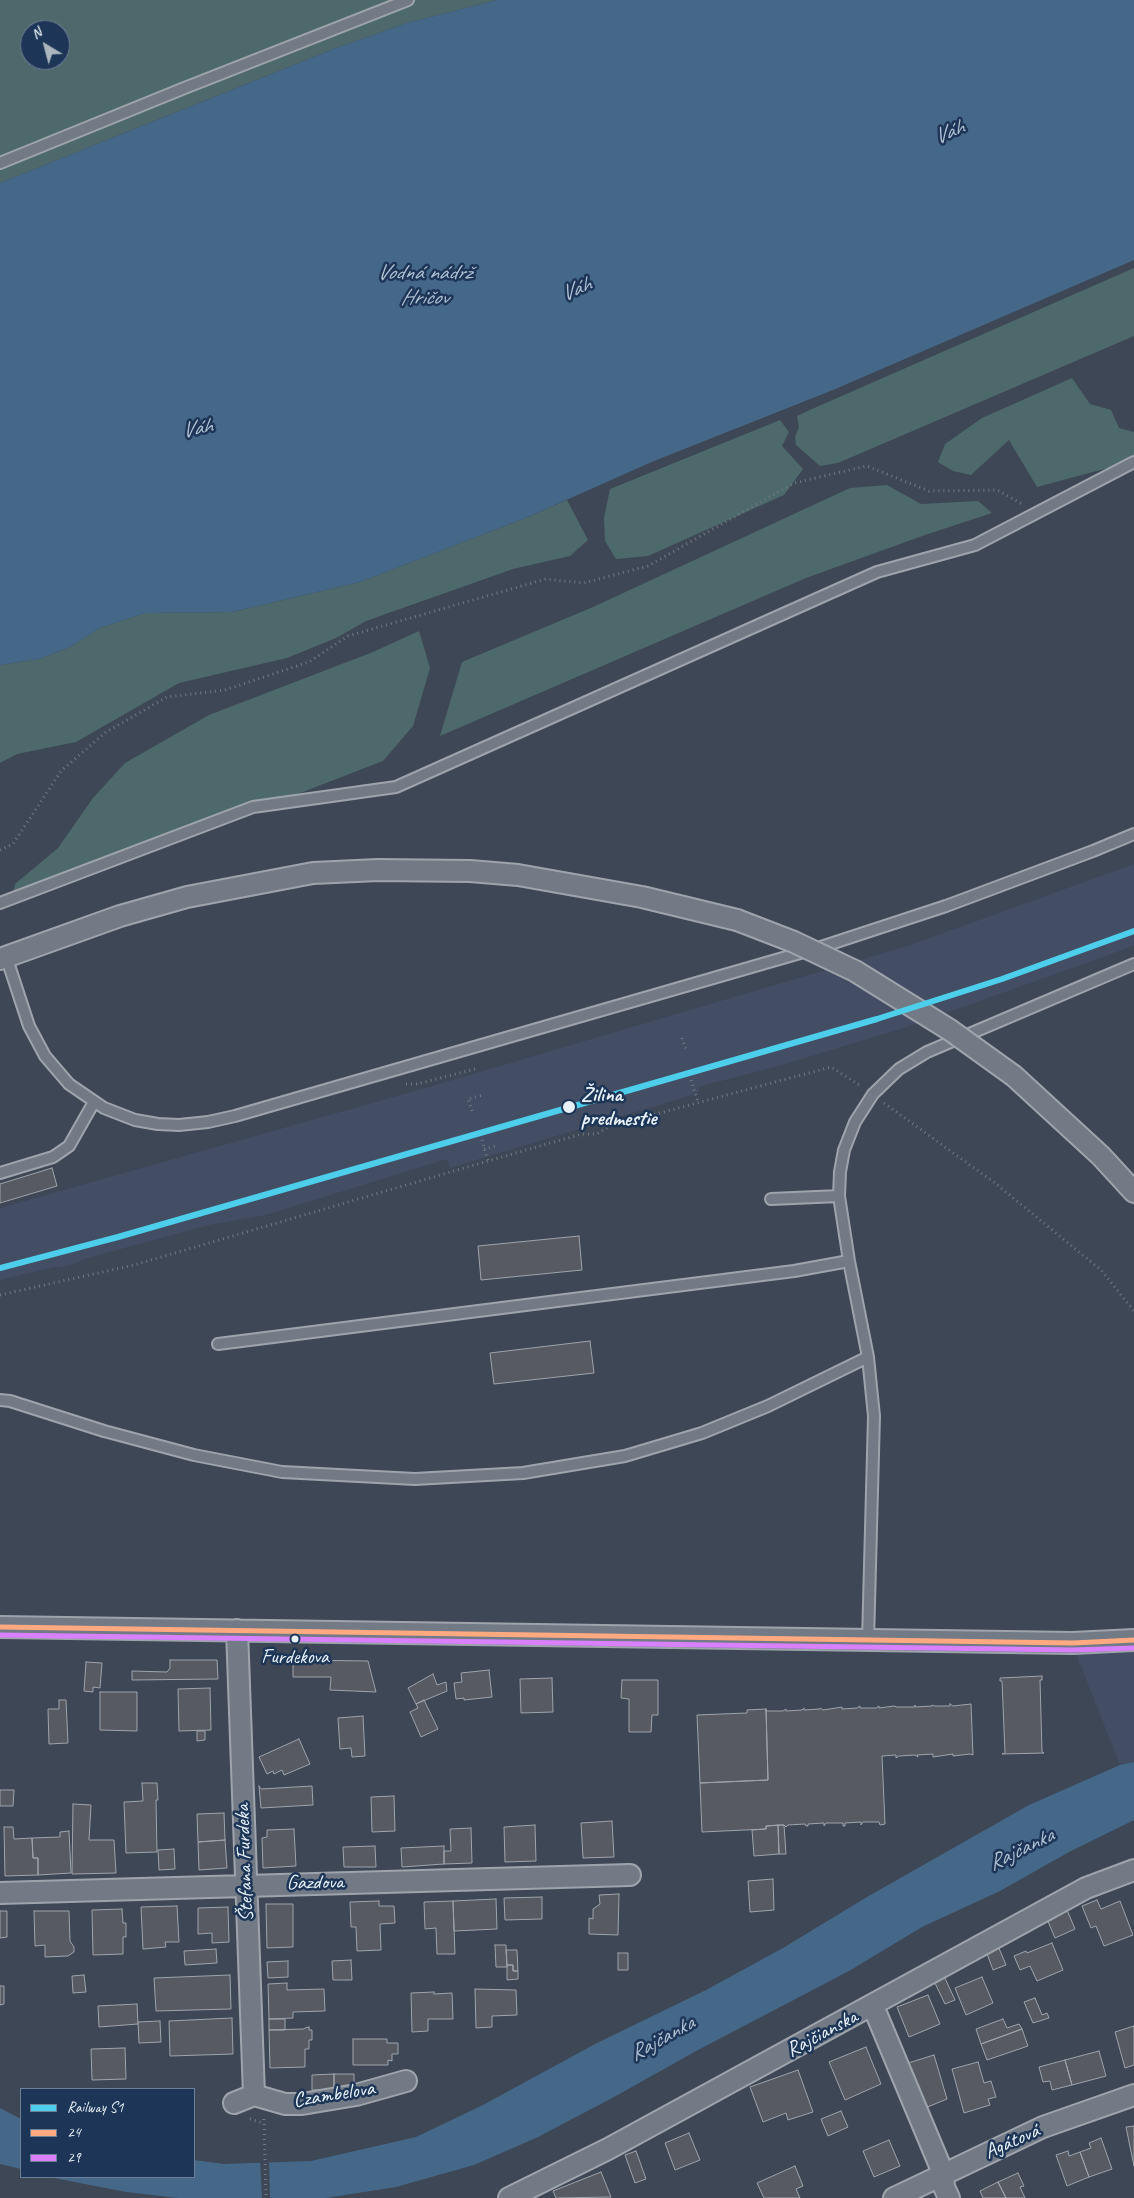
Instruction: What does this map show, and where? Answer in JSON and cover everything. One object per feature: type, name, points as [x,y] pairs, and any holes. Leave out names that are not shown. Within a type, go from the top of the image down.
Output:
[{"type":"street","points":[[3,958],[120,916],[187,896],[312,873],[378,870],[461,871],[518,875],[642,897],[737,920],[794,942],[855,971],[950,1030],[1014,1076],[1101,1156],[1134,1192]]},
{"type":"street","points":[[0,1627],[868,1641],[1073,1643],[1134,1640]]},
{"type":"street","name":"Štefana Furdeka","points":[[237,1630],[254,2095]]},
{"type":"street","name":"Rajčianska","points":[[509,2198],[608,2149],[1086,1888],[1134,1870]]},
{"type":"street","name":"Gazdova","points":[[0,1893],[630,1875]]},
{"type":"street","points":[[873,2006],[943,2173],[944,2187],[949,2198]]},
{"type":"street","name":"Czambelova","points":[[254,2095],[285,2104],[302,2104],[356,2095],[406,2081]]},
{"type":"street","points":[[234,2103],[254,2095]]},
{"type":"street","name":"Agátová","points":[[894,2198],[1043,2127],[1134,2095]]},
{"type":"lane","points":[[0,163],[182,88],[408,0]]},
{"type":"lane","points":[[0,903],[253,807],[396,787],[877,572],[975,545],[1134,462]]},
{"type":"lane","points":[[3,958],[29,1026],[40,1048],[69,1084],[94,1102],[125,1117],[158,1124],[198,1123],[235,1116],[821,947],[946,906],[1134,834]]},
{"type":"lane","points":[[868,1641],[874,1416],[868,1356],[849,1261],[839,1196],[840,1172],[844,1150],[855,1122],[873,1094],[899,1069],[927,1052],[1134,964]]},
{"type":"lane","points":[[0,1173],[53,1157],[68,1146],[94,1102]]},
{"type":"lane","points":[[771,1199],[839,1196]]},
{"type":"lane","points":[[218,1344],[794,1271],[849,1261]]},
{"type":"lane","points":[[0,1400],[10,1401],[104,1431],[194,1454],[272,1470],[416,1480],[523,1473],[625,1456],[702,1433],[768,1406],[868,1356]]},
{"type":"path","points":[[0,850],[13,844],[61,771],[106,732],[167,697],[225,690],[309,662],[348,636],[546,579],[584,583],[648,566],[794,483],[867,466],[929,490],[997,490],[1038,513]]},
{"type":"path","points":[[682,1038],[686,1049]]},
{"type":"path","points":[[0,1295],[134,1265],[582,1134],[597,1134],[608,1127],[830,1067],[861,1086]]},
{"type":"path","points":[[398,1083],[417,1084],[476,1069]]},
{"type":"path","points":[[692,1080],[698,1102]]},
{"type":"path","points":[[472,1112],[468,1099],[483,1095]]},
{"type":"path","points":[[883,1102],[995,1183],[1094,1264],[1134,1311]]},
{"type":"path","points":[[482,1140],[488,1161]]},
{"type":"path","points":[[484,1149],[497,1146]]},
{"type":"path","points":[[264,2129],[266,2198]]},
{"type":"shaded area","points":[[1134,864],[1134,945],[1112,954],[904,1028],[782,1065],[698,1087],[699,1093],[450,1168],[447,1159],[266,1215],[209,1225],[88,1258],[65,1267],[55,1267],[0,1280],[0,1208],[425,1088],[907,946]]},
{"type":"shaded area","points":[[1134,1651],[1134,1762],[1120,1765],[1076,1654]]},
{"type":"green space","points":[[0,0],[497,0],[407,23],[336,48],[0,183]]},
{"type":"green space","points":[[1134,268],[1134,336],[838,463],[820,466],[796,445],[795,437],[799,427],[797,416]]},
{"type":"green space","points":[[1072,378],[1090,404],[1111,410],[1119,428],[1134,432],[1134,461],[1037,487],[1009,440],[971,475],[953,471],[938,462],[945,444],[982,418]]},
{"type":"green space","points":[[780,420],[789,432],[782,446],[803,469],[784,495],[648,556],[616,559],[605,541],[604,518],[610,489]]},
{"type":"green space","points":[[887,485],[921,504],[978,501],[992,513],[806,578],[440,736],[462,662],[593,607],[850,488]]},
{"type":"green space","points":[[567,500],[588,540],[570,556],[513,569],[366,621],[336,638],[287,658],[179,683],[76,742],[17,754],[0,763],[0,665],[39,659],[70,647],[100,628],[145,613],[232,612],[360,582]]},
{"type":"green space","points":[[419,631],[430,668],[413,726],[383,761],[11,905],[15,884],[58,848],[93,798],[125,763],[209,715],[373,652]]},
{"type":"water","name":"Vodná nádrž Hričov","points":[[497,0],[1134,0],[1134,260],[833,390],[654,461],[528,517],[360,582],[232,612],[145,613],[100,628],[70,647],[39,659],[0,665],[0,183],[336,48],[407,23]]},
{"type":"water","name":"Rajčanka","points":[[1134,1762],[1134,1820],[1069,1852],[1000,1891],[922,1927],[849,1971],[538,2137],[474,2165],[396,2187],[326,2198],[178,2198],[126,2192],[54,2178],[195,2178],[195,2160],[224,2164],[311,2161],[416,2137],[483,2105],[595,2044],[706,1990],[783,1948],[867,1897],[1029,1805],[1120,1765]]},
{"type":"water","points":[[0,2108],[20,2118],[20,2169],[0,2164]]},
{"type":"pier","points":[[260,2160],[269,2160],[270,2198],[262,2198]]},
{"type":"building","points":[[52,1168],[57,1186],[0,1203],[0,1184]]},
{"type":"building","points":[[579,1236],[582,1270],[481,1280],[478,1246]]},
{"type":"building","points":[[590,1341],[594,1373],[494,1384],[490,1353]]},
{"type":"building","points":[[170,1660],[217,1660],[218,1679],[132,1680],[132,1671],[167,1672],[170,1668]]},
{"type":"building","points":[[293,1660],[368,1661],[376,1692],[330,1690],[331,1677],[293,1677]]},
{"type":"building","points":[[86,1662],[102,1663],[100,1688],[93,1687],[93,1692],[84,1691]]},
{"type":"building","points":[[489,1670],[492,1697],[456,1699],[454,1683],[462,1682],[461,1673]]},
{"type":"building","points":[[433,1674],[437,1685],[446,1682],[447,1691],[416,1704],[408,1688]]},
{"type":"building","points":[[1042,1676],[1042,1680],[1040,1680],[1042,1752],[1044,1753],[1002,1754],[1005,1753],[1002,1681],[1000,1681],[1000,1678]]},
{"type":"building","points":[[552,1678],[553,1712],[521,1713],[520,1679]]},
{"type":"building","points":[[622,1680],[658,1680],[658,1715],[652,1715],[651,1732],[629,1732],[629,1699],[621,1698]]},
{"type":"building","points":[[210,1688],[211,1730],[179,1731],[178,1689]]},
{"type":"building","points":[[100,1692],[137,1692],[137,1731],[100,1730]]},
{"type":"building","points":[[59,1700],[66,1700],[68,1743],[49,1744],[48,1709],[59,1709]]},
{"type":"building","points":[[424,1700],[438,1729],[421,1737],[410,1712],[418,1708],[416,1704]]},
{"type":"building","points":[[971,1704],[973,1755],[953,1756],[953,1754],[933,1757],[933,1754],[917,1755],[918,1757],[915,1755],[899,1756],[896,1758],[896,1755],[882,1756],[885,1824],[863,1822],[861,1825],[861,1822],[845,1823],[845,1826],[843,1826],[843,1823],[826,1823],[824,1826],[824,1823],[808,1824],[808,1826],[805,1824],[788,1825],[786,1827],[784,1825],[766,1826],[766,1829],[702,1832],[700,1783],[768,1780],[766,1711],[802,1710],[804,1708],[804,1710],[820,1708],[823,1710],[842,1707],[842,1709],[860,1706],[860,1708],[876,1708],[879,1706],[879,1708]]},
{"type":"building","points":[[766,1709],[768,1780],[700,1783],[697,1715],[747,1713],[747,1710]]},
{"type":"building","points":[[363,1716],[365,1756],[352,1757],[351,1748],[340,1749],[338,1718]]},
{"type":"building","points":[[197,1731],[205,1731],[205,1740],[197,1741]]},
{"type":"building","points":[[299,1739],[310,1764],[284,1775],[282,1770],[274,1774],[273,1771],[267,1774],[259,1757]]},
{"type":"building","points":[[142,1783],[157,1783],[157,1852],[126,1853],[124,1802],[143,1801]]},
{"type":"building","points":[[259,1786],[261,1789],[312,1786],[313,1805],[261,1808]]},
{"type":"building","points":[[0,1790],[14,1790],[13,1806],[0,1806]]},
{"type":"building","points":[[394,1796],[395,1831],[372,1832],[371,1797]]},
{"type":"building","points":[[73,1804],[91,1805],[89,1840],[114,1840],[116,1873],[72,1874]]},
{"type":"building","points":[[224,1813],[225,1840],[198,1842],[197,1814]]},
{"type":"building","points":[[612,1821],[614,1857],[583,1858],[581,1823]]},
{"type":"building","points":[[535,1825],[536,1861],[505,1862],[504,1827]]},
{"type":"building","points":[[778,1825],[784,1825],[786,1854],[779,1854]]},
{"type":"building","points":[[778,1825],[779,1854],[754,1856],[752,1830],[766,1829],[766,1826]]},
{"type":"building","points":[[4,1827],[13,1827],[14,1839],[32,1838],[33,1858],[38,1858],[38,1875],[5,1876]]},
{"type":"building","points":[[471,1828],[472,1863],[444,1864],[444,1851],[451,1851],[450,1829]]},
{"type":"building","points":[[294,1829],[296,1866],[263,1868],[262,1838],[267,1837],[267,1830]]},
{"type":"building","points":[[69,1831],[71,1873],[38,1875],[38,1858],[33,1858],[32,1838],[60,1837],[60,1832]]},
{"type":"building","points":[[225,1840],[227,1868],[199,1870],[198,1842]]},
{"type":"building","points":[[375,1846],[376,1867],[344,1867],[343,1847]]},
{"type":"building","points":[[444,1846],[444,1864],[402,1867],[401,1848]]},
{"type":"building","points":[[174,1849],[175,1869],[159,1870],[158,1850]]},
{"type":"building","points":[[773,1879],[774,1910],[750,1912],[748,1881]]},
{"type":"building","points":[[619,1894],[618,1935],[589,1934],[589,1918],[593,1919],[593,1909],[600,1904],[599,1895]]},
{"type":"building","points":[[542,1897],[542,1919],[505,1920],[504,1898]]},
{"type":"building","points":[[496,1899],[497,1929],[454,1931],[453,1901]]},
{"type":"building","points":[[1097,1900],[1101,1909],[1120,1901],[1133,1935],[1104,1946],[1096,1926],[1091,1928],[1082,1906]]},
{"type":"building","points":[[379,1901],[379,1906],[394,1906],[395,1923],[380,1924],[381,1950],[357,1951],[356,1927],[351,1927],[350,1902]]},
{"type":"building","points":[[453,1901],[455,1954],[437,1954],[436,1928],[425,1929],[424,1902]]},
{"type":"building","points":[[266,1904],[293,1904],[293,1947],[267,1948]]},
{"type":"building","points":[[177,1906],[179,1942],[165,1942],[166,1947],[143,1949],[141,1907]]},
{"type":"building","points":[[228,1907],[229,1942],[212,1943],[212,1933],[198,1934],[198,1908]]},
{"type":"building","points":[[122,1909],[123,1923],[126,1923],[126,1937],[123,1937],[123,1954],[93,1955],[92,1910]]},
{"type":"building","points":[[1067,1910],[1075,1929],[1055,1938],[1047,1919]]},
{"type":"building","points":[[0,1911],[7,1911],[7,1937],[0,1938]]},
{"type":"building","points":[[34,1911],[69,1911],[70,1941],[74,1947],[74,1952],[68,1956],[45,1957],[45,1945],[35,1946]]},
{"type":"building","points":[[1052,1943],[1063,1970],[1037,1981],[1030,1966],[1020,1970],[1014,1956]]},
{"type":"building","points":[[495,1945],[506,1945],[507,1967],[496,1967]]},
{"type":"building","points":[[998,1946],[1006,1965],[993,1970],[986,1951]]},
{"type":"building","points":[[216,1949],[217,1963],[185,1965],[184,1951]]},
{"type":"building","points":[[506,1950],[517,1950],[518,1971],[513,1971],[513,1965],[507,1965]]},
{"type":"building","points":[[618,1953],[628,1953],[628,1970],[618,1970]]},
{"type":"building","points":[[351,1960],[352,1980],[333,1980],[332,1961]]},
{"type":"building","points":[[288,1961],[288,1977],[268,1978],[267,1962]]},
{"type":"building","points":[[507,1965],[513,1965],[513,1971],[518,1971],[518,1979],[507,1980]]},
{"type":"building","points":[[84,1975],[86,1992],[73,1993],[72,1976]]},
{"type":"building","points":[[230,1975],[231,2009],[156,2011],[154,1978]]},
{"type":"building","points":[[944,1976],[955,2000],[945,2004],[934,1981]]},
{"type":"building","points":[[982,1977],[993,2003],[966,2015],[955,1988]]},
{"type":"building","points":[[287,1983],[287,1990],[324,1989],[325,2011],[293,2012],[293,2018],[269,2019],[268,1984]]},
{"type":"building","points":[[0,1986],[4,1986],[4,2004],[0,2005]]},
{"type":"building","points":[[475,1989],[516,1990],[517,2015],[492,2016],[492,2027],[476,2028]]},
{"type":"building","points":[[434,1992],[434,1994],[452,1993],[453,2019],[428,2019],[428,2031],[412,2032],[411,1993]]},
{"type":"building","points":[[928,1995],[940,2024],[909,2037],[897,2007]]},
{"type":"building","points":[[1035,1998],[1042,2015],[1047,2013],[1049,2018],[1033,2023],[1024,2002]]},
{"type":"building","points":[[137,2004],[138,2024],[99,2027],[98,2006]]},
{"type":"building","points":[[232,2018],[233,2054],[170,2056],[169,2021]]},
{"type":"building","points":[[269,2019],[285,2019],[285,2030],[269,2030]]},
{"type":"building","points":[[1003,2019],[1007,2028],[1019,2024],[1022,2029],[981,2044],[976,2029]]},
{"type":"building","points":[[160,2021],[161,2042],[139,2043],[138,2022]]},
{"type":"building","points":[[1134,2026],[1134,2065],[1125,2068],[1115,2032]]},
{"type":"building","points":[[309,2027],[309,2030],[312,2030],[312,2040],[309,2040],[309,2049],[305,2049],[305,2067],[270,2068],[269,2030],[304,2029]]},
{"type":"building","points":[[1022,2029],[1028,2046],[987,2060],[981,2044]]},
{"type":"building","points":[[353,2039],[387,2039],[387,2043],[398,2043],[398,2054],[392,2054],[392,2061],[388,2060],[388,2065],[353,2065]]},
{"type":"building","points":[[866,2047],[881,2084],[845,2100],[829,2062]]},
{"type":"building","points":[[125,2048],[126,2079],[92,2080],[91,2049]]},
{"type":"building","points":[[1099,2051],[1106,2076],[1072,2085],[1065,2060]]},
{"type":"building","points":[[934,2055],[947,2099],[925,2108],[905,2064]]},
{"type":"building","points":[[1065,2060],[1072,2085],[1052,2090],[1050,2081],[1043,2082],[1039,2067]]},
{"type":"building","points":[[978,2062],[984,2083],[991,2081],[996,2097],[988,2099],[990,2105],[964,2113],[952,2069]]},
{"type":"building","points":[[798,2070],[813,2112],[788,2120],[786,2113],[763,2122],[750,2087]]},
{"type":"building","points":[[334,2074],[354,2074],[354,2086],[334,2087]]},
{"type":"building","points":[[334,2074],[334,2090],[312,2090],[312,2075]]},
{"type":"building","points":[[841,2111],[848,2127],[828,2136],[821,2119]]},
{"type":"building","points":[[1134,2126],[1134,2166],[1126,2127]]},
{"type":"building","points":[[689,2133],[700,2160],[675,2170],[665,2143]]},
{"type":"building","points":[[1101,2138],[1112,2169],[1089,2177],[1080,2152],[1091,2148],[1089,2143]]},
{"type":"building","points":[[889,2140],[900,2166],[874,2177],[863,2151]]},
{"type":"building","points":[[636,2151],[646,2179],[635,2183],[625,2155]]},
{"type":"building","points":[[1068,2151],[1069,2156],[1080,2152],[1089,2177],[1067,2186],[1056,2155]]},
{"type":"building","points":[[795,2166],[803,2186],[796,2189],[800,2198],[764,2198],[757,2183]]},
{"type":"building","points":[[601,2172],[611,2197],[556,2198],[553,2191]]},
{"type":"building","points":[[1018,2173],[1024,2186],[1020,2187],[1025,2198],[1006,2198],[998,2182]]},
{"type":"building","points":[[998,2182],[1006,2198],[983,2198],[980,2191]]},
{"type":"rail line","name":"S1","points":[[0,1268],[118,1237],[877,1019],[1002,979],[1134,931]]},
{"type":"transit line","name":"24","points":[[0,1627],[1073,1643],[1134,1640]]},
{"type":"transit line","name":"29","points":[[0,1635],[1073,1650],[1134,1648]]},
{"type":"place","name":"Žilina predmestie","points":[[569,1107]]},
{"type":"place","name":"Furdekova","points":[[295,1639]]},
{"type":"water label","name":"Váh","points":[[949,133]]},
{"type":"water label","name":"Váh","points":[[576,290]]},
{"type":"water label","name":"Váh","points":[[197,429]]}]
